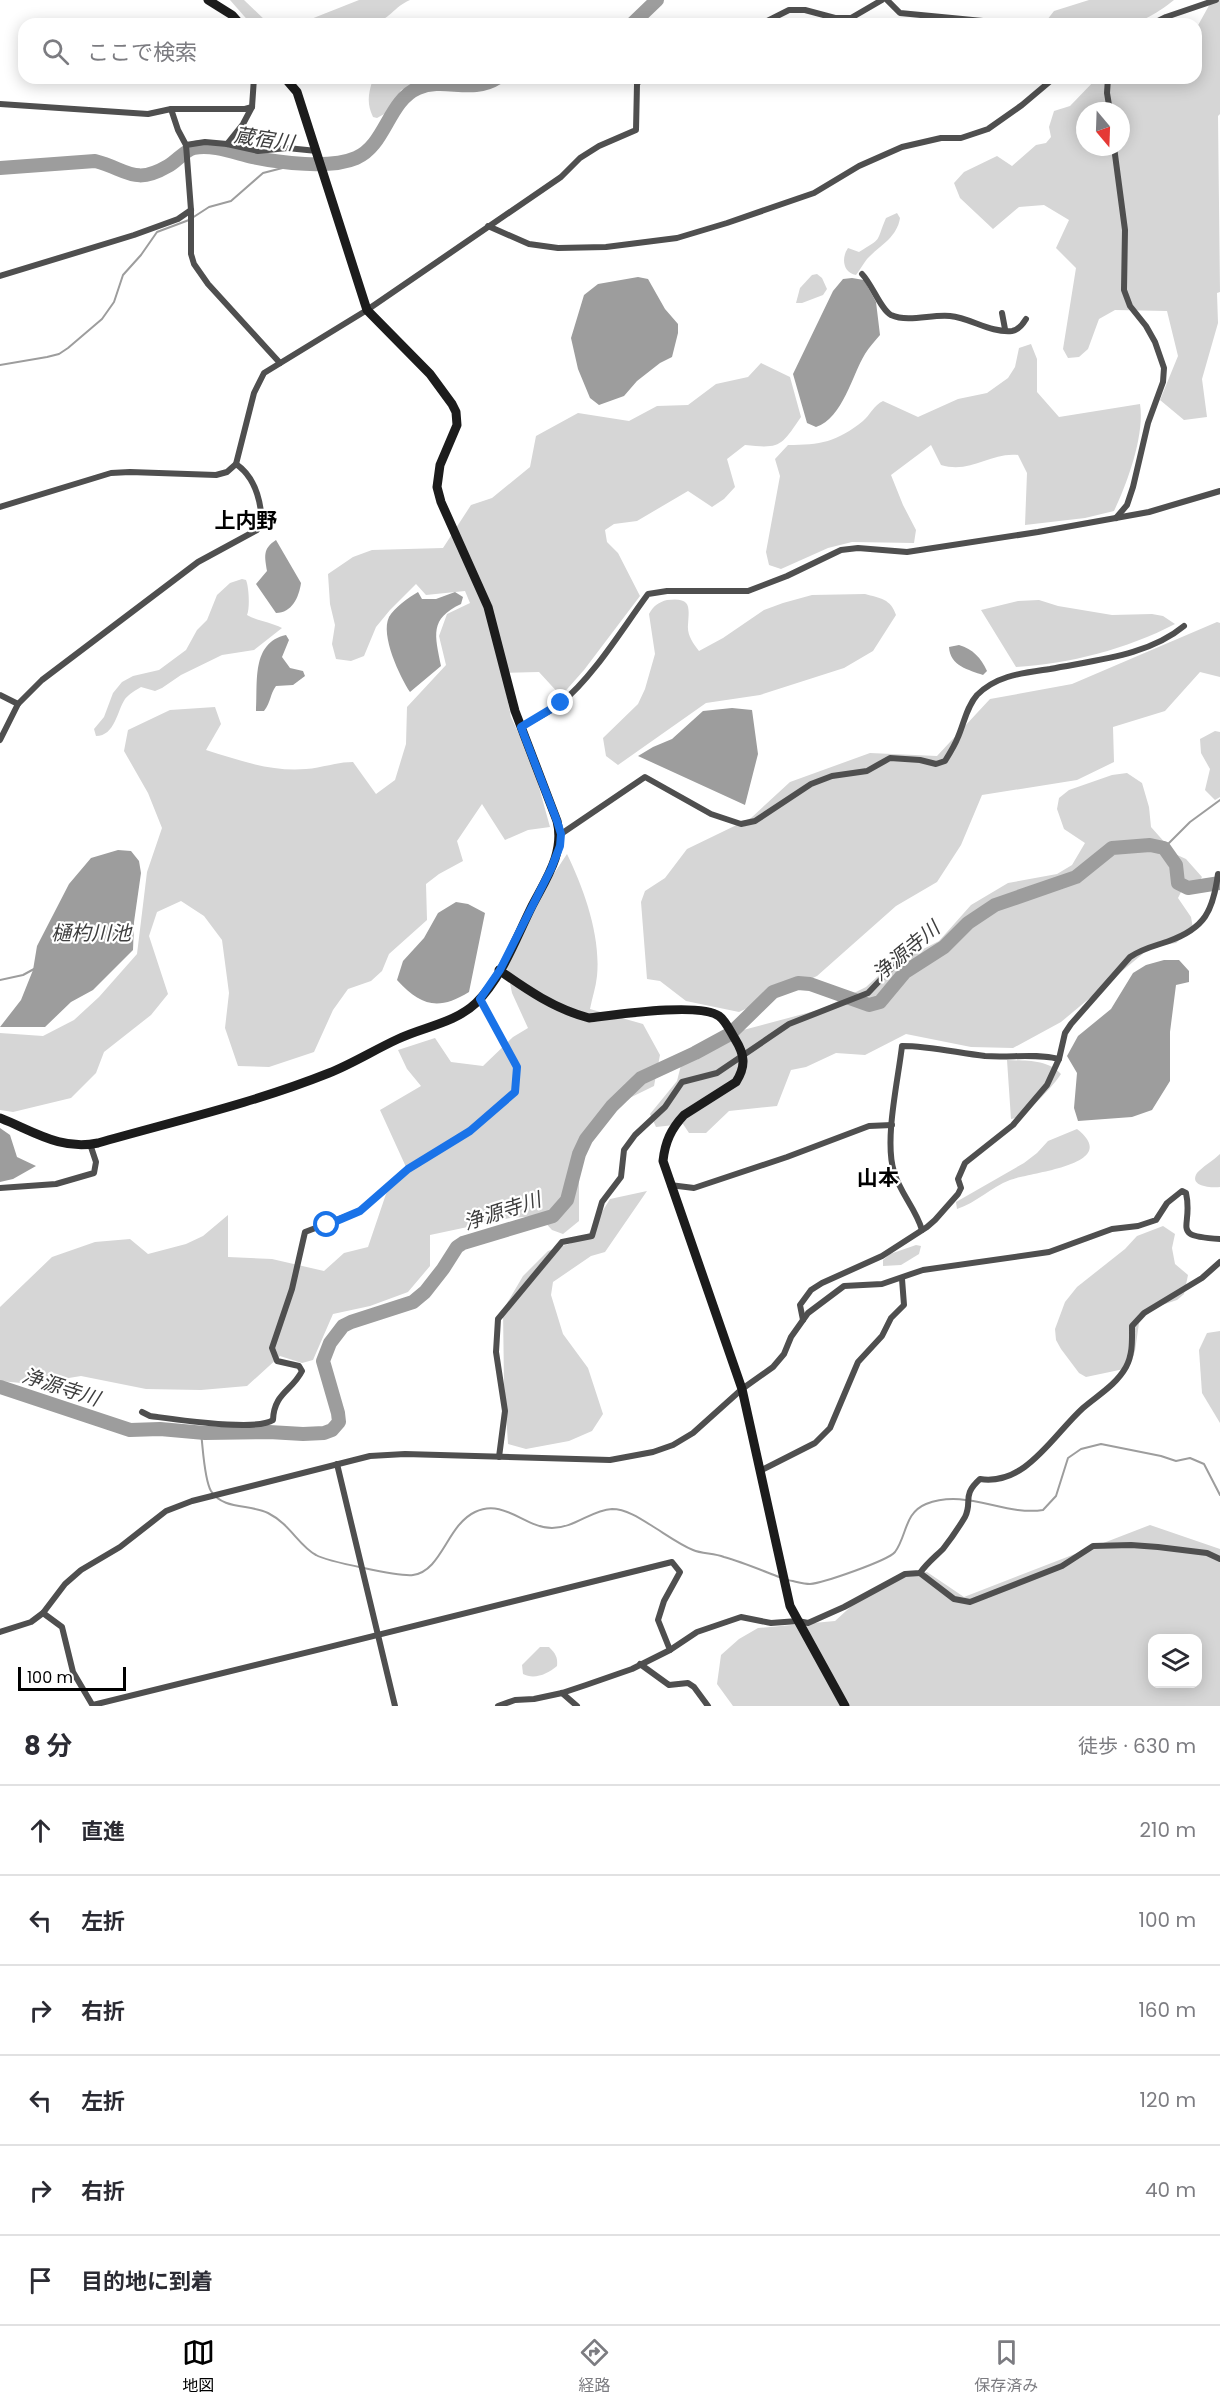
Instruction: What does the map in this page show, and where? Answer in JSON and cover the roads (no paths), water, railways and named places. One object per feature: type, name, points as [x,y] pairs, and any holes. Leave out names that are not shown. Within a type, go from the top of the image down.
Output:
[{"type":"street","points":[[773,18],[789,10],[805,10],[835,18],[851,18],[882,0]]},
{"type":"street","points":[[887,0],[900,13],[952,18]]},
{"type":"street","points":[[1162,18],[1216,0]]},
{"type":"street","points":[[214,1],[233,18]]},
{"type":"street","points":[[227,144],[243,124],[252,107],[254,84]]},
{"type":"street","points":[[0,1118],[54,1142],[74,1145],[90,1144],[279,1091],[330,1073],[400,1038],[456,1017],[480,999],[500,970],[551,869],[560,846],[561,834],[515,711],[489,607],[448,520],[437,487],[440,465],[457,425],[456,412],[430,374],[367,310],[297,92],[290,84]]},
{"type":"street","points":[[0,507],[111,473],[216,476],[227,472],[236,464],[258,382],[264,373],[367,310],[561,177],[590,152],[636,130],[637,84]]},
{"type":"street","points":[[488,226],[529,244],[558,248],[606,247],[677,238],[814,193],[859,166],[902,147],[941,138],[961,138],[988,129],[1047,84]]},
{"type":"street","points":[[1108,84],[1108,102]]},
{"type":"street","points":[[0,104],[148,114],[171,109],[252,107]]},
{"type":"street","points":[[171,109],[186,145],[191,210],[191,254],[198,272],[280,363]]},
{"type":"street","points":[[186,145],[205,142],[258,151],[287,148],[317,151]]},
{"type":"street","points":[[1115,156],[1125,230],[1124,290],[1130,306],[1155,342],[1164,368],[1163,382],[1148,423],[1133,487],[1127,505],[1116,518]]},
{"type":"street","points":[[0,276],[134,235],[178,219],[191,210]]},
{"type":"street","points":[[862,274],[886,312],[892,315],[910,318],[950,316],[986,328],[1012,331],[1026,319]]},
{"type":"street","points":[[1002,313],[1005,329]]},
{"type":"street","points":[[0,740],[18,704],[42,680],[198,562],[258,530],[262,523],[252,480],[236,464]]},
{"type":"street","points":[[521,727],[561,703],[575,689],[648,594],[667,591],[748,591],[787,576],[841,550],[858,548],[907,552],[1116,518],[1180,504],[1220,491]]},
{"type":"street","points":[[561,834],[645,777],[711,814],[741,824],[755,821],[811,784],[832,776],[867,771],[890,758],[920,760],[936,764],[945,761],[957,739],[967,711],[976,696],[991,684],[1012,674],[1111,657],[1163,642],[1184,626]]},
{"type":"street","points":[[0,695],[18,704]]},
{"type":"street","points":[[803,1320],[800,1305],[812,1290],[882,1256],[922,1230],[958,1194],[961,1188],[958,1179],[965,1163],[1012,1125],[1047,1085],[1059,1059],[1065,1033],[1131,957],[1140,950],[1170,941],[1196,928],[1212,907],[1218,892],[1218,874]]},
{"type":"street","points":[[499,1457],[505,1411],[496,1352],[498,1319],[562,1242],[592,1236],[602,1202],[621,1177],[624,1150],[635,1135],[665,1107],[682,1082],[717,1073],[742,1051],[789,1024],[868,993],[903,956],[910,954]]},
{"type":"street","points":[[500,970],[541,998],[573,1014],[589,1018],[695,1010],[714,1014],[726,1024],[742,1051],[741,1074],[736,1082],[684,1114],[668,1135],[663,1161],[742,1389],[790,1606],[845,1706]]},
{"type":"street","points":[[142,1412],[150,1416],[217,1424],[249,1424],[273,1420],[280,1396],[302,1371],[299,1366],[277,1361],[272,1348],[292,1289],[305,1232],[360,1211],[408,1169],[470,1131],[515,1092],[517,1067],[480,999]]},
{"type":"street","points":[[922,1230],[894,1173],[890,1158],[902,1046],[995,1057],[1028,1057],[1039,1054],[1059,1059]]},
{"type":"street","points":[[670,1185],[694,1188],[787,1157],[869,1126],[892,1125]]},
{"type":"street","points":[[0,1188],[56,1184],[86,1177],[94,1173],[96,1162],[90,1144]]},
{"type":"street","points":[[0,1632],[31,1622],[43,1613],[65,1584],[81,1570],[120,1547],[166,1510],[192,1500],[370,1456],[405,1454],[610,1460],[653,1452],[673,1445],[693,1433],[742,1389],[773,1367],[784,1354],[791,1337],[808,1313],[844,1286],[872,1286],[931,1269],[1049,1252],[1112,1229],[1137,1226],[1156,1220],[1167,1203],[1182,1191],[1186,1193],[1188,1200],[1185,1222],[1188,1233],[1193,1237],[1220,1239]]},
{"type":"street","points":[[920,1573],[927,1563],[943,1549],[964,1518],[971,1487],[980,1479],[996,1480],[1009,1477],[1042,1453],[1081,1410],[1118,1379],[1131,1356],[1132,1326],[1144,1312],[1202,1278],[1220,1262]]},
{"type":"street","points":[[760,1471],[815,1443],[830,1428],[858,1362],[882,1336],[891,1318],[904,1305],[902,1279]]},
{"type":"street","points":[[337,1464],[395,1706]]},
{"type":"street","points":[[498,1706],[515,1700],[534,1699],[562,1693],[640,1665],[670,1650],[697,1632],[741,1617],[771,1623],[798,1621],[808,1623],[844,1607],[905,1574],[920,1573],[954,1599],[970,1602],[1062,1566],[1093,1546],[1158,1547],[1207,1553],[1220,1559]]},
{"type":"street","points":[[43,1613],[62,1627],[73,1672],[93,1706],[672,1562],[680,1572],[664,1601],[658,1620],[670,1650]]},
{"type":"street","points":[[640,1665],[669,1685],[688,1683],[694,1687],[708,1706]]},
{"type":"street","points":[[562,1693],[577,1706]]},
{"type":"water","points":[[638,277],[648,279],[665,309],[678,324],[672,357],[660,363],[637,381],[624,396],[599,405],[590,398],[578,369],[571,338],[584,295],[598,284]]},
{"type":"water","points":[[843,279],[864,280],[876,302],[880,335],[865,354],[840,405],[833,415],[816,427],[807,423],[793,374],[833,291]]},
{"type":"water","points":[[276,540],[301,583],[294,603],[286,610],[276,613],[256,584],[267,571],[266,550]]},
{"type":"water","points":[[418,592],[422,599],[436,599],[455,592],[463,597],[461,604],[439,622],[436,637],[441,666],[410,692],[392,656],[387,625],[394,610]]},
{"type":"water","points":[[286,635],[289,640],[282,657],[290,668],[303,671],[305,676],[293,685],[276,686],[264,711],[256,711],[257,676],[262,655],[275,639]]},
{"type":"water","points":[[959,645],[979,658],[987,671],[983,675],[961,666],[953,659],[949,647]]},
{"type":"water","points":[[732,708],[752,710],[758,754],[745,805],[638,756],[672,739],[703,711]]},
{"type":"water","name":"樋杓川池","points":[[118,850],[131,851],[139,861],[141,873],[134,922],[133,950],[93,990],[71,1002],[45,1027],[0,1027],[21,1000],[33,970],[37,946],[69,884],[91,858]]},
{"type":"water","points":[[456,902],[468,904],[485,913],[469,992],[448,1002],[430,1003],[414,996],[397,980],[403,961],[424,938],[438,913]]},
{"type":"water","points":[[1164,960],[1179,960],[1189,971],[1189,982],[1176,985],[1170,1032],[1170,1081],[1152,1110],[1132,1117],[1078,1121],[1074,1108],[1077,1073],[1067,1056],[1078,1036],[1111,1009],[1133,973],[1146,965]]},
{"type":"water","points":[[0,1128],[10,1135],[17,1157],[36,1166],[13,1179],[0,1182]]},
{"type":"waterway","name":"蔵宿川","points":[[638,18],[657,0]]},
{"type":"waterway","name":"蔵宿川","points":[[0,168],[95,161],[131,174],[147,175],[168,166],[191,149],[201,147],[290,163],[319,164],[345,161],[366,152],[408,94],[418,88],[438,84]]},
{"type":"waterway","name":"蔵宿川","points":[[438,84],[482,84]]},
{"type":"waterway","points":[[0,365],[47,357],[59,354],[68,348],[102,319],[114,302],[123,275],[157,232],[189,220],[209,207],[231,201],[263,173],[302,163]]},
{"type":"waterway","points":[[1164,848],[1190,822],[1220,800]]},
{"type":"waterway","name":"浄源寺川","points":[[0,1387],[130,1430],[303,1434],[324,1433],[332,1430],[339,1422],[338,1413],[323,1361],[330,1343],[343,1326],[413,1302],[425,1292],[457,1247],[463,1243],[553,1216],[567,1200],[579,1154],[586,1139],[612,1106],[641,1078],[730,1034],[773,992],[798,983],[810,984],[869,1005],[880,1002],[905,972],[944,947],[968,923],[995,905],[1076,877],[1112,848],[1150,845],[1164,848],[1176,865],[1178,883],[1188,888],[1220,883]]},
{"type":"waterway","points":[[0,980],[23,975],[34,969]]},
{"type":"waterway","points":[[201,1433],[207,1479],[216,1497],[230,1504],[268,1513],[282,1523],[310,1551],[323,1558],[380,1571],[413,1575],[423,1572],[431,1565],[465,1518],[475,1512],[486,1509],[505,1511],[533,1524],[552,1528],[568,1525],[597,1512],[612,1509],[636,1516],[693,1550],[731,1559],[779,1577]]},
{"type":"waterway","points":[[787,1580],[807,1584],[817,1583],[890,1556],[899,1546],[914,1513],[926,1504],[956,1499],[1028,1511],[1043,1510],[1056,1496],[1068,1458],[1081,1449],[1101,1444],[1176,1461],[1190,1458],[1204,1464],[1220,1495]]},
{"type":"district","name":"上内野","points":[[246,520]]},
{"type":"district","name":"山本","points":[[878,1177]]}]
